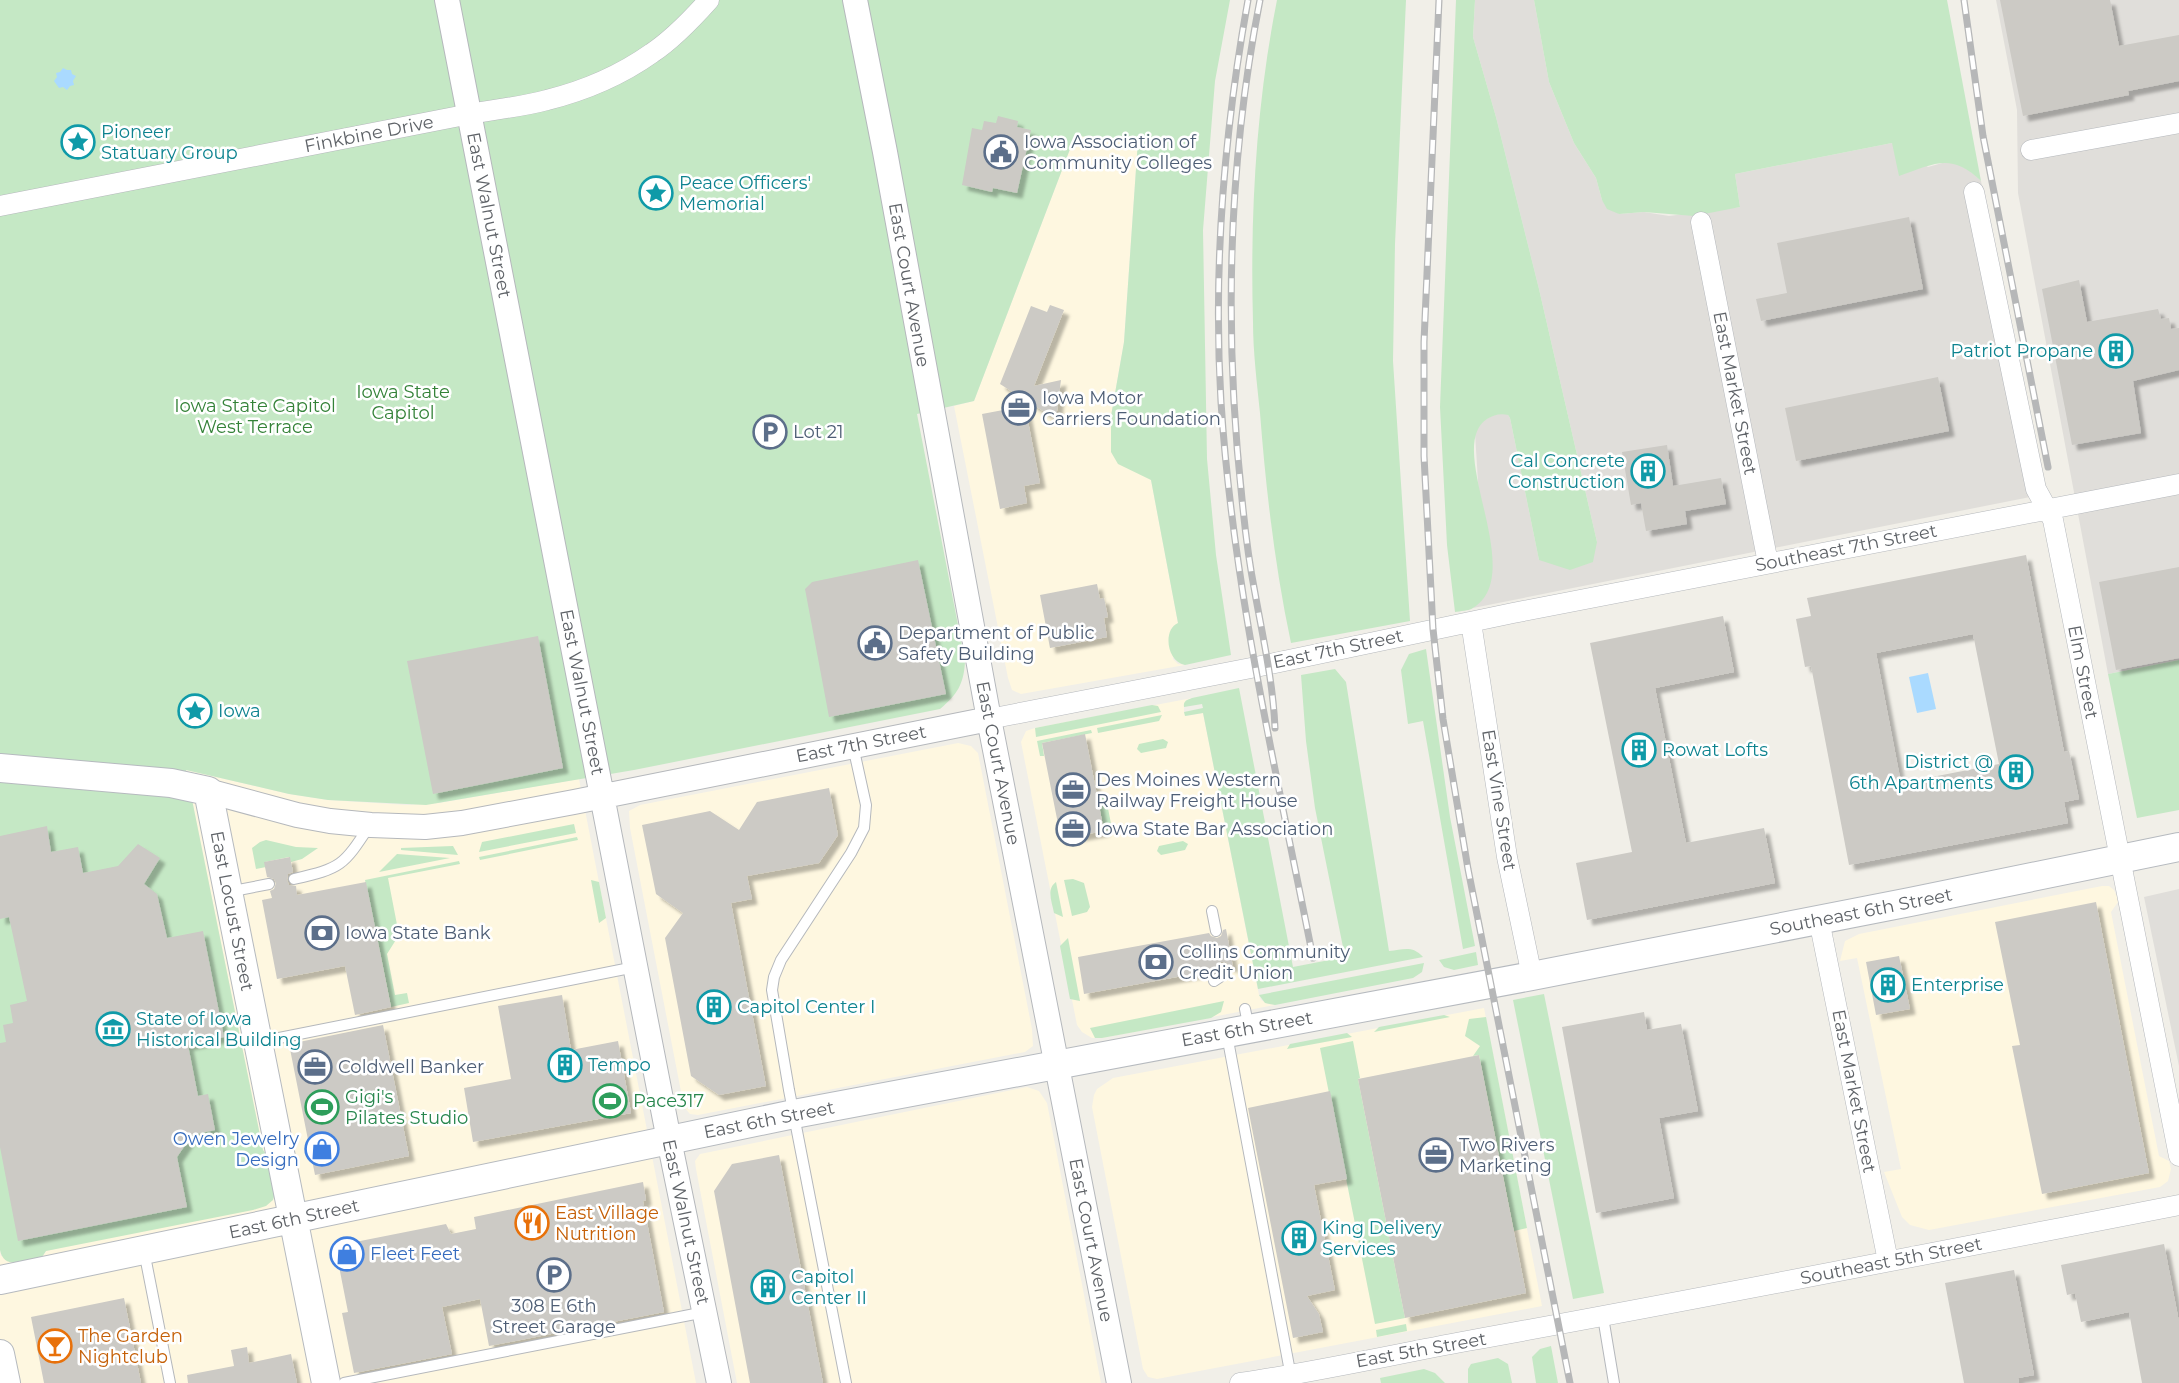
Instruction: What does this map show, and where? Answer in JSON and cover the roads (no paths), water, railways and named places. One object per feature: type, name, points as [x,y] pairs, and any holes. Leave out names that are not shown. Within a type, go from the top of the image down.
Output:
[{"type":"main road","points":[[0,768],[171,783],[208,791]]},
{"type":"main road","name":"East Locust Street","points":[[208,791],[326,1383]]},
{"type":"main road","name":"Southeast 6th Street","points":[[1537,975],[2179,847]]},
{"type":"main road","name":"East 6th Street","points":[[0,1280],[794,1114],[1057,1064],[1240,1024],[1537,975]]},
{"type":"main road","points":[[0,1354],[6,1383]]},
{"type":"street","name":"Finkbine Drive","points":[[0,206],[546,100],[619,73],[652,53],[710,0]]},
{"type":"street","name":"East Court Avenue","points":[[855,0],[989,719],[1119,1383]]},
{"type":"street","name":"East Walnut Street","points":[[447,1],[669,1140],[719,1383]]},
{"type":"street","points":[[2031,150],[2179,123]]},
{"type":"street","name":"Elm Street","points":[[1974,192],[2036,489],[2053,520],[2179,1156]]},
{"type":"street","name":"East Market Street","points":[[1701,222],[1768,563]]},
{"type":"street","name":"Southeast 7th Street","points":[[1514,613],[2179,484]]},
{"type":"street","name":"East 7th Street","points":[[208,791],[297,815],[370,825],[425,827],[462,823],[1514,613]]},
{"type":"street","name":"East Vine Street","points":[[1471,622],[1507,857],[1537,975]]},
{"type":"street","name":"East Market Street","points":[[1819,920],[1888,1261]]},
{"type":"street","name":"Southeast 5th Street","points":[[1603,1317],[2179,1205]]},
{"type":"street","name":"East 5th Street","points":[[1240,1383],[1291,1379],[1363,1360],[1603,1317]]},
{"type":"lane","points":[[846,1383],[772,999],[773,982],[781,960],[851,853],[864,828],[866,805],[853,746]]},
{"type":"lane","points":[[294,879],[327,871],[340,865],[352,854],[370,825]]},
{"type":"lane","points":[[228,892],[269,884]]},
{"type":"lane","points":[[1212,911],[1216,931]]},
{"type":"lane","points":[[258,1042],[636,967]]},
{"type":"lane","points":[[1214,981],[1220,977],[1223,969]]},
{"type":"lane","points":[[1240,1024],[1291,1379]]},
{"type":"lane","points":[[144,1250],[170,1383]]},
{"type":"lane","points":[[344,1383],[705,1312]]},
{"type":"lane","points":[[1603,1317],[1614,1383]]},
{"type":"water","points":[[63,68],[71,70],[76,76],[73,81],[74,85],[67,90],[63,87],[59,88],[54,81],[57,77],[56,73]]},
{"type":"water","points":[[1928,673],[1936,709],[1917,713],[1909,677]]},
{"type":"railway","points":[[1248,0],[1233,100],[1222,200],[1218,301],[1221,402],[1235,542],[1246,612],[1271,751],[1313,958]]},
{"type":"railway","points":[[1260,0],[1249,61],[1235,186],[1231,311],[1236,437],[1243,511],[1270,677],[1275,728]]},
{"type":"railway","points":[[1439,0],[1424,342],[1424,456],[1433,629],[1443,719],[1468,869],[1570,1383]]},
{"type":"railway","points":[[1964,0],[1983,136],[2048,467]]},
{"type":"place","name":"Pioneer Statuary Group","points":[[78,142]]},
{"type":"place","name":"Iowa Association of Community Colleges","points":[[1001,152]]},
{"type":"place","name":"Peace Officers' Memorial","points":[[656,193]]},
{"type":"place","name":"Patriot Propane","points":[[2116,351]]},
{"type":"place","name":"Iowa Motor Carriers Foundation","points":[[1019,408]]},
{"type":"place","name":"Lot 21","points":[[770,432]]},
{"type":"place","name":"Cal Concrete Construction","points":[[1648,471]]},
{"type":"place","name":"Department of Public Safety Building","points":[[875,643]]},
{"type":"place","name":"Iowa","points":[[195,711]]},
{"type":"place","name":"Rowat Lofts","points":[[1639,750]]},
{"type":"place","name":"District @ 6th Apartments","points":[[2016,772]]},
{"type":"place","name":"Des Moines Western Railway Freight House","points":[[1073,790]]},
{"type":"place","name":"Iowa State Bar Association","points":[[1073,829]]},
{"type":"place","name":"Iowa State Bank","points":[[322,933]]},
{"type":"place","name":"Collins Community Credit Union","points":[[1156,962]]},
{"type":"place","name":"Enterprise","points":[[1888,985]]},
{"type":"place","name":"Capitol Center I","points":[[714,1007]]},
{"type":"place","name":"State of Iowa Historical Building","points":[[113,1029]]},
{"type":"place","name":"Tempo","points":[[565,1065]]},
{"type":"place","name":"Coldwell Banker","points":[[315,1067]]},
{"type":"place","name":"Pace317","points":[[610,1101]]},
{"type":"place","name":"Gigi's Pilates Studio","points":[[322,1107]]},
{"type":"place","name":"Owen Jewelry Design","points":[[322,1149]]},
{"type":"place","name":"Two Rivers Marketing","points":[[1436,1155]]},
{"type":"place","name":"East Village Nutrition","points":[[532,1223]]},
{"type":"place","name":"King Delivery Services","points":[[1299,1238]]},
{"type":"place","name":"Fleet Feet","points":[[347,1254]]},
{"type":"place","name":"308 E 6th Street Garage","points":[[554,1275]]},
{"type":"place","name":"Capitol Center II","points":[[768,1287]]},
{"type":"place","name":"The Garden Nightclub","points":[[55,1346]]},
{"type":"park label","name":"Iowa State Capitol","points":[[403,402]]},
{"type":"park label","name":"Iowa State Capitol West Terrace","points":[[255,416]]}]
